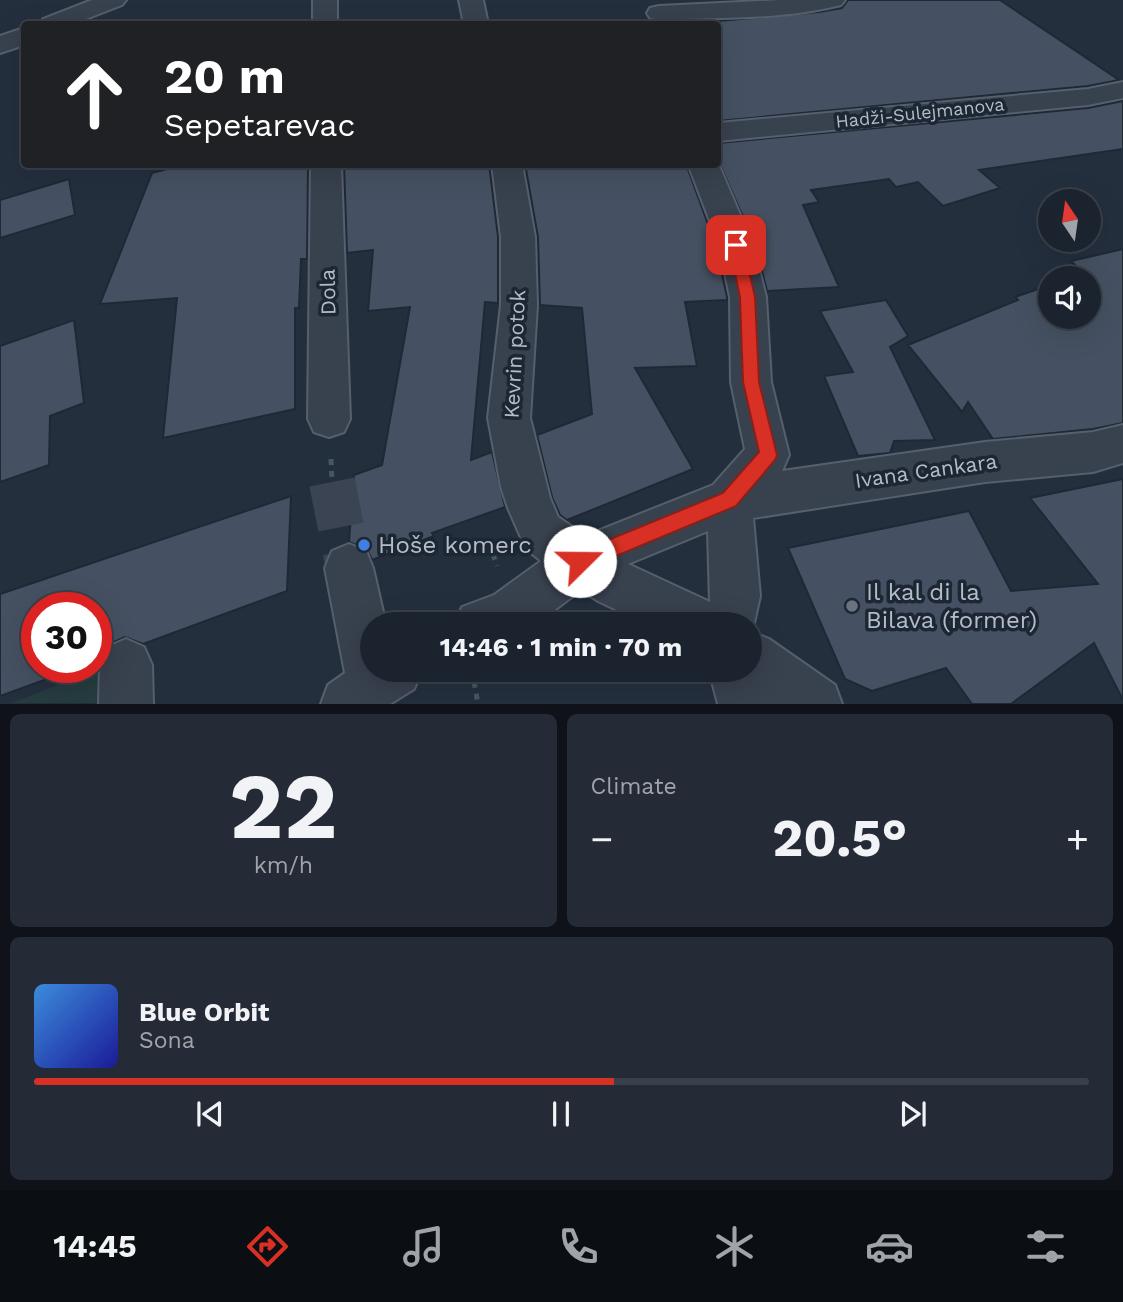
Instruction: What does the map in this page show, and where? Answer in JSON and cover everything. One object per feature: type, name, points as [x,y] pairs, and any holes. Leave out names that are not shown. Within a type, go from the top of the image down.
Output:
[{"type":"street","points":[[60,21],[114,0]]},
{"type":"street","points":[[325,0],[325,21]]},
{"type":"street","points":[[471,0],[475,21]]},
{"type":"street","points":[[659,13],[785,7],[833,0]]},
{"type":"street","points":[[0,45],[21,37]]},
{"type":"street","name":"Hadži-Sulejmanova","points":[[721,132],[1088,97],[1123,90]]},
{"type":"street","name":"Dola","points":[[326,168],[329,419]]},
{"type":"street","name":"Kevrin potok","points":[[508,168],[518,237],[519,305],[509,418],[523,487],[542,533],[615,584],[675,612]]},
{"type":"street","points":[[510,612],[580,561],[729,500],[768,455],[751,382],[748,297],[736,245],[705,168]]},
{"type":"street","name":"Ivana Cankara","points":[[729,500],[985,461],[1093,452],[1123,444]]},
{"type":"street","points":[[729,500],[736,596],[733,612]]},
{"type":"street","points":[[349,568],[373,686]]},
{"type":"street","points":[[762,668],[791,698]]},
{"type":"street","points":[[739,682],[745,704]]},
{"type":"path","points":[[474,682],[478,704]]},
{"type":"green space","points":[[64,683],[107,683],[108,703],[11,703]]},
{"type":"building","points":[[848,0],[1000,0],[1119,80],[1088,86],[721,121],[721,21],[718,21],[842,8]]},
{"type":"building","points":[[1123,101],[1123,149],[979,170],[1000,188],[943,206],[918,182],[896,187],[889,179],[811,190],[819,202],[803,205],[839,287],[767,291],[755,244],[721,167],[721,143],[1088,108]]},
{"type":"building","points":[[171,168],[308,168],[307,259],[301,259],[299,308],[295,308],[295,409],[163,438],[177,298],[100,304],[152,173]]},
{"type":"building","points":[[344,168],[489,168],[498,237],[498,303],[485,302],[471,460],[492,452],[505,507],[432,533],[434,536],[372,560],[367,549],[349,542],[354,475],[382,465],[410,307],[368,311],[373,250],[347,253]]},
{"type":"building","points":[[526,168],[687,168],[716,246],[727,297],[727,300],[685,302],[697,366],[635,368],[693,469],[567,520],[560,515],[552,497],[537,435],[592,414],[582,308],[540,305],[538,237]]},
{"type":"building","points":[[69,179],[75,215],[0,238],[0,200]]},
{"type":"building","points":[[1123,249],[1123,423],[1093,429],[993,439],[968,402],[962,412],[908,345],[1018,300],[1015,297],[1038,289],[1038,329],[1101,329],[1101,266],[1076,266],[1071,261]]},
{"type":"building","points":[[886,300],[908,336],[890,347],[935,440],[894,441],[890,453],[858,456],[824,376],[853,372],[820,311]]},
{"type":"building","points":[[74,320],[84,403],[50,416],[49,465],[0,482],[0,346]]},
{"type":"building","points":[[1123,479],[1123,700],[1094,643],[1011,704],[972,704],[946,668],[872,691],[845,679],[788,548],[969,511],[1011,591],[1098,584],[1030,498]]},
{"type":"building","points":[[291,496],[287,591],[143,644],[125,637],[112,643],[112,592],[21,592],[21,683],[36,683],[0,696],[0,594]]},
{"type":"tunnel","points":[[332,482],[349,568]]},
{"type":"place","name":"Hoše komerc","points":[[364,545]]},
{"type":"place","name":"Il kal di la Bilava (former)","points":[[852,606]]},
{"type":"route","points":[[580,561],[729,500],[768,455],[751,382],[748,297],[736,245]]}]
